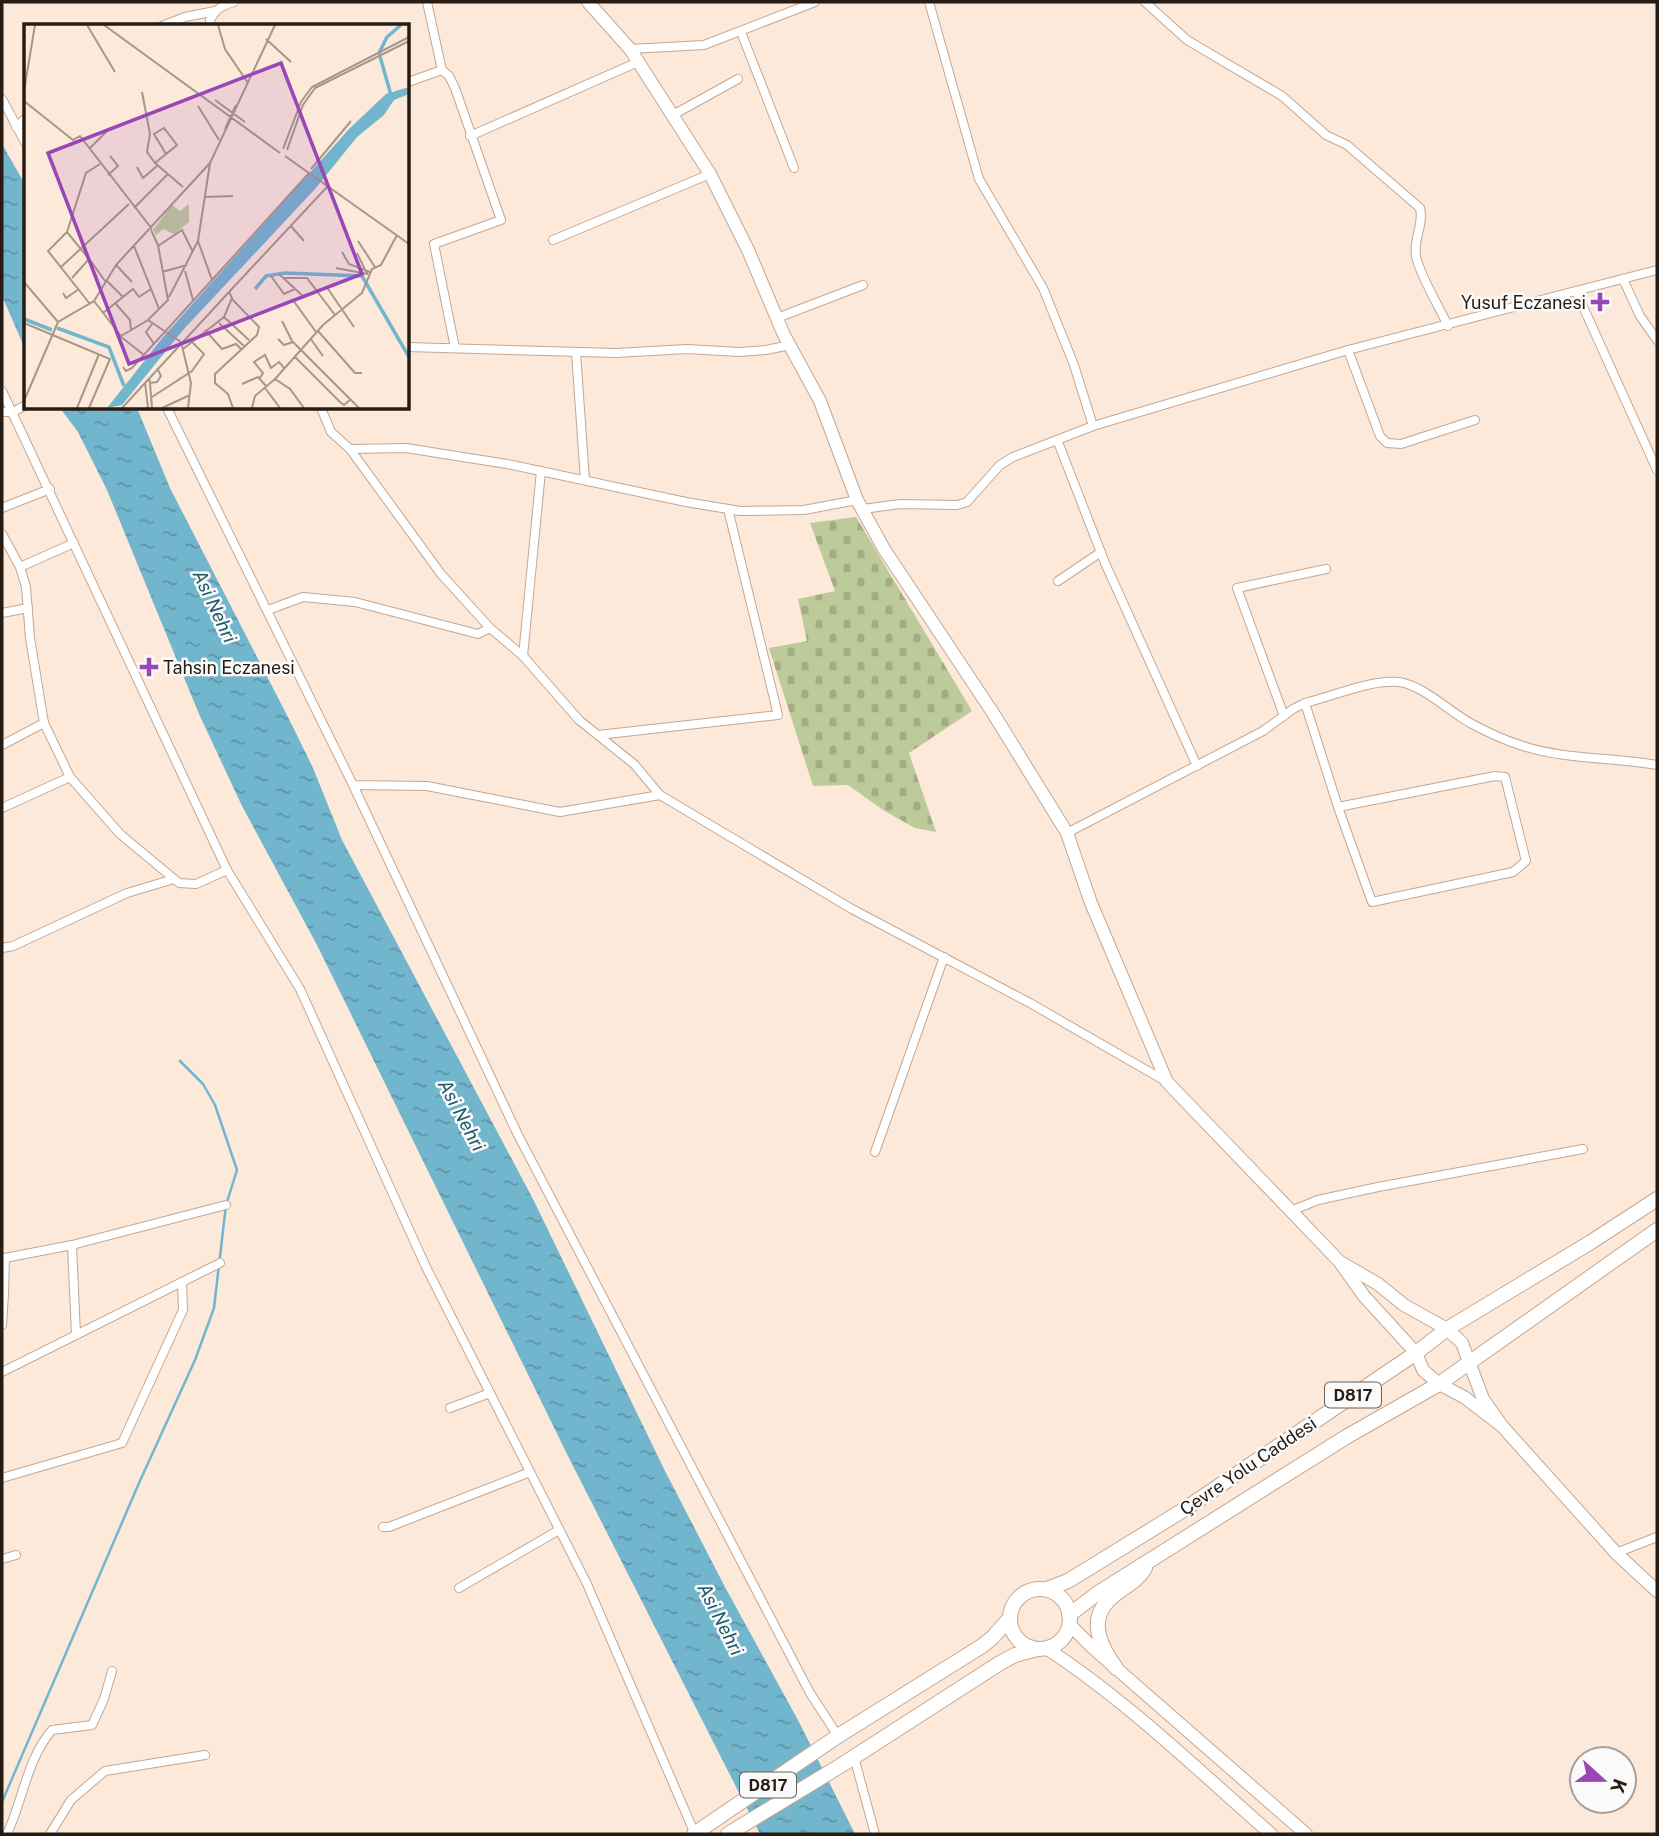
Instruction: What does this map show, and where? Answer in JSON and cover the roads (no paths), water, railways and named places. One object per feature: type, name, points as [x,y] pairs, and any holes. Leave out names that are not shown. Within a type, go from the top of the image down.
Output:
[{"type":"highway","name":"Çevre Yolu Caddesi","points":[[699,1831],[834,1740],[982,1646],[998,1633],[1010,1618],[1015,1601],[1021,1595],[1029,1590],[1047,1589],[1068,1581],[1185,1509],[1416,1353],[1447,1329],[1657,1199]]},
{"type":"highway","name":"Çevre Yolu Caddesi","points":[[728,1834],[1000,1663],[1061,1640],[1069,1620],[1098,1593],[1346,1437],[1470,1364],[1657,1230]]},
{"type":"highway","points":[[1116,1668],[1103,1650],[1098,1636],[1100,1613],[1107,1601],[1142,1574],[1149,1561]]},
{"type":"highway","points":[[1047,1589],[1062,1599],[1069,1620]]},
{"type":"highway","points":[[1010,1618],[1014,1635],[1028,1646],[1041,1648]]},
{"type":"street","points":[[210,24],[209,20],[215,11],[224,4],[234,2]]},
{"type":"street","points":[[427,2],[442,70],[449,76],[455,88],[501,220],[434,244],[456,348]]},
{"type":"street","points":[[593,2],[630,49],[710,174],[748,250],[790,345],[820,401],[860,505],[884,549],[993,713],[1067,834],[1091,903],[1167,1082]]},
{"type":"street","points":[[630,49],[704,45],[815,2]]},
{"type":"street","points":[[929,2],[979,179],[1043,288],[1074,365],[1093,426]]},
{"type":"street","points":[[1145,2],[1187,40],[1282,96],[1326,135],[1347,145],[1420,208],[1423,220],[1415,244],[1416,258],[1448,326]]},
{"type":"street","points":[[167,24],[215,11]]},
{"type":"street","points":[[741,32],[794,168]]},
{"type":"street","points":[[470,136],[638,61]]},
{"type":"street","points":[[410,81],[442,70]]},
{"type":"street","points":[[671,116],[738,79]]},
{"type":"street","points":[[2,99],[24,141]]},
{"type":"street","points":[[16,127],[24,120]]},
{"type":"street","points":[[553,240],[710,174]]},
{"type":"street","points":[[349,449],[406,448],[541,471],[740,511],[804,510],[860,505],[957,505],[967,502],[1000,465],[1013,457],[1058,442],[1093,426],[1348,350],[1657,270]]},
{"type":"street","points":[[1623,279],[1640,316],[1657,340]]},
{"type":"street","points":[[777,318],[863,285]]},
{"type":"street","points":[[1576,291],[1657,470]]},
{"type":"street","points":[[410,347],[616,353],[687,349],[739,352],[790,345]]},
{"type":"street","points":[[1348,350],[1380,436],[1387,443],[1393,446],[1401,444],[1475,420]]},
{"type":"street","points":[[576,353],[584,480]]},
{"type":"street","points":[[2,391],[227,870],[300,989],[426,1266],[587,1584],[699,1831]]},
{"type":"street","points":[[2,412],[13,412],[24,406]]},
{"type":"street","points":[[168,410],[353,785],[518,1135],[834,1740]]},
{"type":"street","points":[[322,410],[331,432],[349,449],[441,575],[490,628],[523,656],[579,720],[634,764],[660,795],[852,909],[1030,1003],[1167,1082],[1339,1261],[1364,1296],[1416,1353],[1423,1370],[1439,1384],[1464,1397],[1502,1426]]},
{"type":"street","points":[[1058,442],[1101,552],[1197,766]]},
{"type":"street","points":[[523,656],[541,471]]},
{"type":"street","points":[[2,508],[50,489]]},
{"type":"street","points":[[598,735],[778,715],[728,509]]},
{"type":"street","points":[[2,534],[20,568],[26,587],[30,638],[44,723],[70,777],[120,834],[179,883],[196,884],[227,870]]},
{"type":"street","points":[[20,568],[74,543]]},
{"type":"street","points":[[1058,581],[1101,552]]},
{"type":"street","points":[[1284,716],[1237,589],[1326,569]]},
{"type":"street","points":[[268,610],[303,597],[355,602],[478,634],[490,628]]},
{"type":"street","points":[[2,613],[28,608]]},
{"type":"street","points":[[1067,834],[1263,731],[1305,703],[1381,682],[1401,682],[1418,689],[1471,724],[1522,746],[1576,756],[1657,765]]},
{"type":"street","points":[[1305,703],[1338,807],[1372,902],[1513,872],[1526,861],[1505,777],[1495,776],[1338,807]]},
{"type":"street","points":[[2,744],[44,723]]},
{"type":"street","points":[[2,808],[70,777]]},
{"type":"street","points":[[353,785],[427,786],[560,812],[660,795]]},
{"type":"street","points":[[2,948],[13,946],[127,893],[174,879]]},
{"type":"street","points":[[875,1152],[944,957]]},
{"type":"street","points":[[1291,1211],[1318,1200],[1378,1187],[1583,1149]]},
{"type":"street","points":[[2,1325],[5,1258],[72,1245],[226,1205]]},
{"type":"street","points":[[72,1245],[76,1335]]},
{"type":"street","points":[[1339,1261],[1378,1284],[1404,1305],[1447,1329],[1462,1343],[1483,1399],[1502,1426],[1616,1553],[1657,1591]]},
{"type":"street","points":[[2,1371],[220,1263]]},
{"type":"street","points":[[2,1478],[122,1443],[183,1310],[182,1282]]},
{"type":"street","points":[[450,1408],[490,1393]]},
{"type":"street","points":[[383,1527],[390,1527],[530,1472]]},
{"type":"street","points":[[459,1588],[559,1530]]},
{"type":"street","points":[[1616,1553],[1657,1537]]},
{"type":"street","points":[[2,1559],[16,1555]]},
{"type":"street","points":[[1069,1620],[1116,1668],[1306,1834]]},
{"type":"street","points":[[1041,1648],[1071,1664],[1271,1834]]},
{"type":"street","points":[[8,1834],[28,1774],[46,1737],[52,1730],[92,1725],[104,1699],[112,1671]]},
{"type":"street","points":[[50,1834],[71,1800],[105,1771],[205,1755]]},
{"type":"street","points":[[854,1757],[874,1834]]},
{"type":"water","points":[[2,144],[24,182],[24,346],[2,296]]},
{"type":"water","name":"Asi Nehri","points":[[62,410],[138,410],[170,488],[313,768],[342,840],[533,1199],[665,1471],[799,1722],[855,1834],[760,1834],[568,1456],[317,945],[242,806],[199,714],[107,490],[78,432]]},
{"type":"waterway","points":[[2,1802],[139,1483],[195,1360],[214,1308],[226,1205],[237,1170],[215,1105],[203,1084],[180,1061]]},
{"type":"place","name":"Yusuf Eczanesi","points":[[1600,302]]},
{"type":"place","name":"Tahsin Eczanesi","points":[[149,667]]}]
